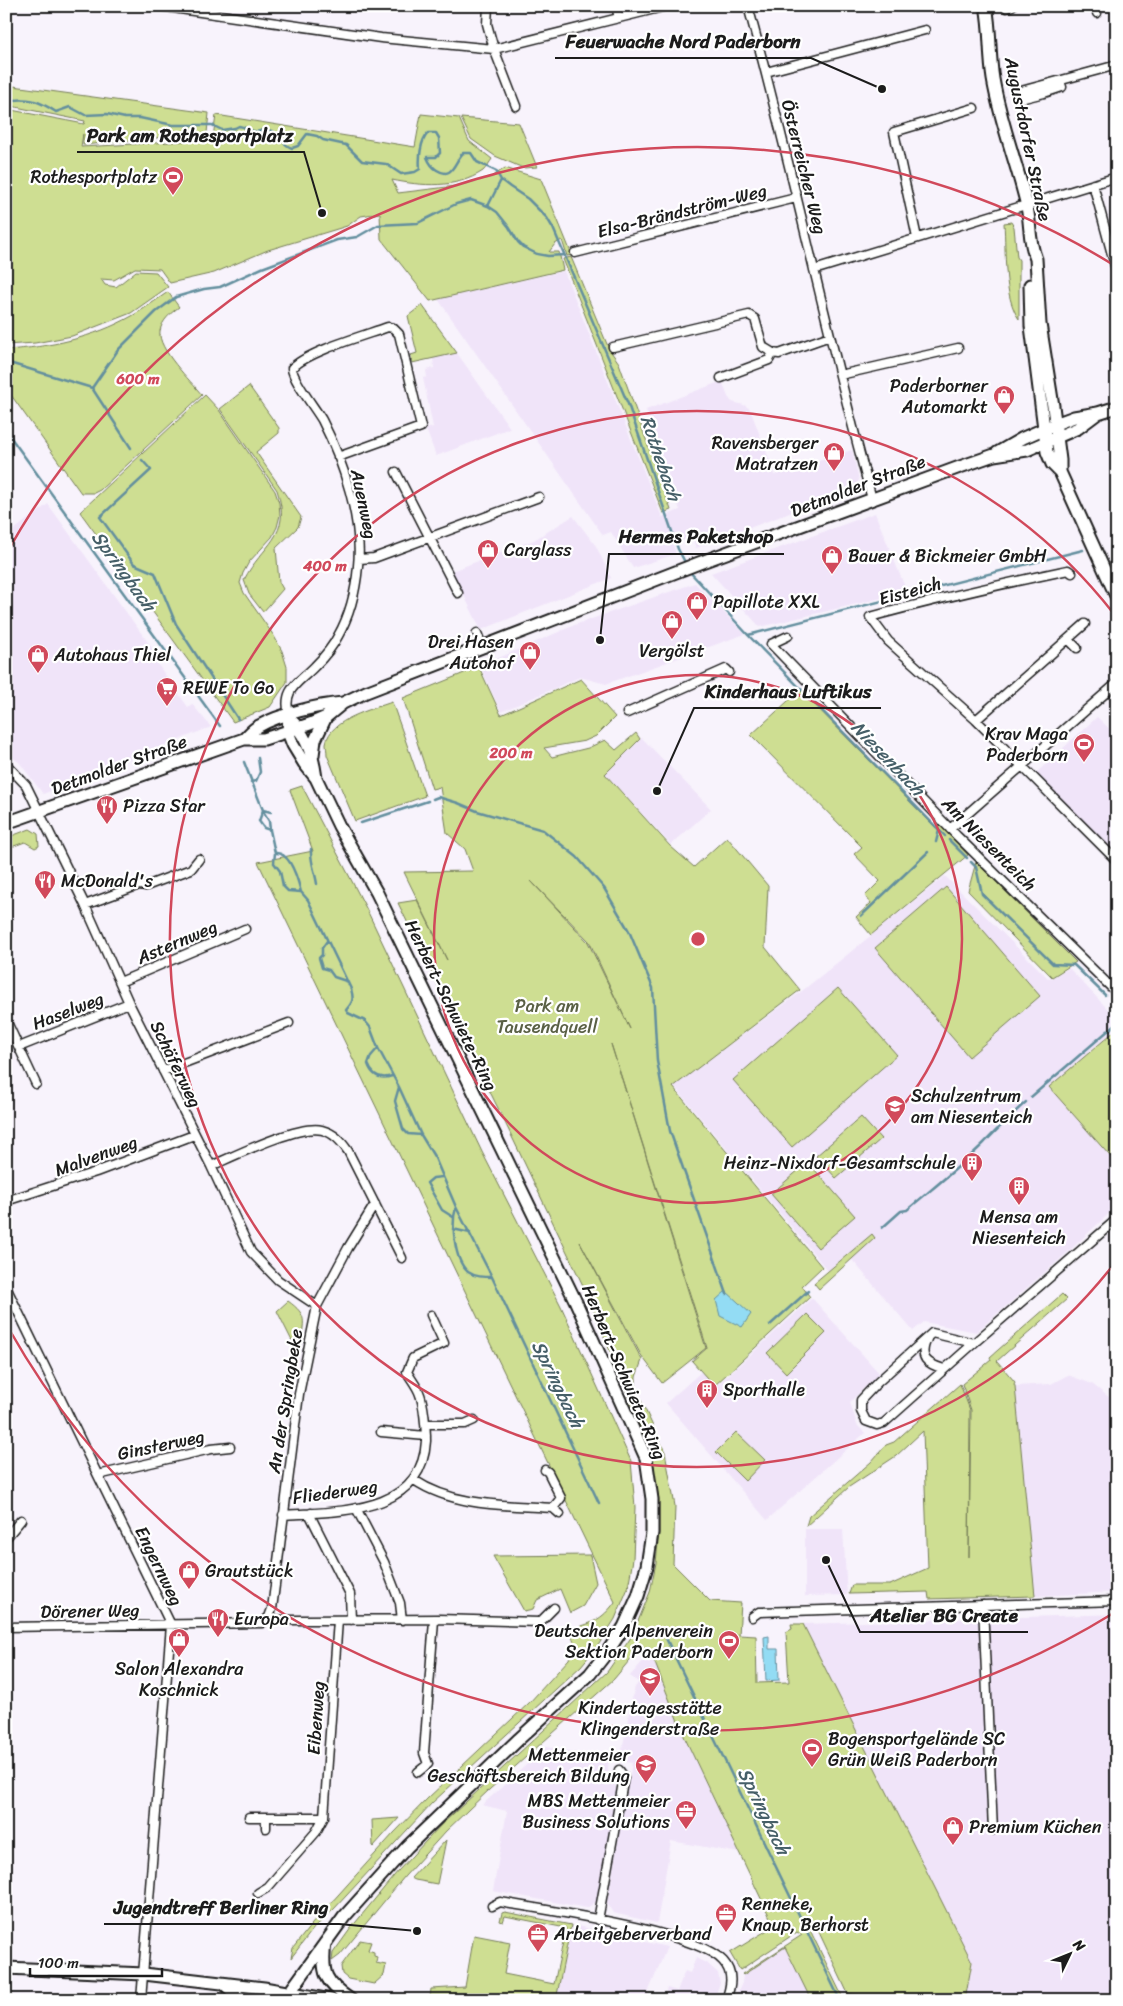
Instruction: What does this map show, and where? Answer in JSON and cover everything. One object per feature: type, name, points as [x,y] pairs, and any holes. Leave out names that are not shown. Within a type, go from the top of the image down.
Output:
[{"type":"main road","name":"Augustdorfer Straße","points":[[986,6],[990,22],[993,78],[1004,126],[1027,204],[1032,250],[1036,259],[1040,324],[1055,424]]},
{"type":"main road","name":"Augustdorfer Straße","points":[[1032,250],[1029,258],[1032,326],[1043,429]]},
{"type":"main road","name":"Detmolder Straße","points":[[994,455],[1012,443],[1055,424],[1074,417],[1098,413],[1117,407]]},
{"type":"main road","name":"Detmolder Straße","points":[[244,738],[264,739],[293,730],[326,717],[343,703],[687,568],[994,455],[1021,451],[1045,442],[1078,428],[1098,413]]},
{"type":"main road","points":[[1055,424],[1060,472]]},
{"type":"main road","points":[[1043,429],[1047,452],[1052,464],[1060,472],[1117,598]]},
{"type":"main road","name":"Detmolder Straße","points":[[6,823],[244,738],[258,726],[321,704],[343,703]]},
{"type":"main road","points":[[289,715],[293,730]]},
{"type":"main road","points":[[313,756],[315,740],[326,717]]},
{"type":"main road","name":"Herbert-Schwiete-Ring","points":[[293,730],[306,739],[313,756],[316,778]]},
{"type":"main road","name":"Herbert-Schwiete-Ring","points":[[287,1996],[325,1941],[407,1848],[590,1674],[624,1627],[638,1596],[647,1566],[652,1533],[652,1499],[646,1458],[575,1300],[377,893],[339,826],[316,778],[304,763],[293,730]]},
{"type":"main road","points":[[325,1941],[323,1960],[326,1975],[334,1987],[351,2000]]},
{"type":"main road","points":[[6,1968],[144,1974],[223,1983],[287,1996],[331,2000]]},
{"type":"main road","points":[[223,1983],[243,2000]]},
{"type":"street","points":[[159,6],[381,38],[494,50],[667,6]]},
{"type":"street","points":[[488,6],[487,24],[494,50],[516,106]]},
{"type":"street","points":[[616,6],[619,18]]},
{"type":"street","name":"Österreicher Weg","points":[[748,6],[872,500]]},
{"type":"street","points":[[766,72],[925,30]]},
{"type":"street","points":[[1043,90],[1060,82],[1117,65]]},
{"type":"street","points":[[917,238],[894,132],[974,108]]},
{"type":"street","points":[[814,270],[1117,177]]},
{"type":"street","points":[[1093,184],[1117,273]]},
{"type":"street","name":"Elsa-Brändström-Weg","points":[[575,253],[796,198]]},
{"type":"street","points":[[613,347],[749,315],[755,319],[764,347],[773,353],[779,354],[830,336]]},
{"type":"street","name":"Auenweg","points":[[289,715],[286,705],[289,692],[293,686],[317,665],[330,648],[344,624],[354,591],[359,559],[353,506],[338,457],[322,420],[294,378],[292,368],[298,361],[315,353],[388,327],[393,328],[399,334],[421,427],[338,457]]},
{"type":"street","points":[[840,375],[958,348]]},
{"type":"street","points":[[721,378],[769,360],[773,353]]},
{"type":"street","points":[[396,472],[458,593]]},
{"type":"street","points":[[359,559],[374,558],[540,497]]},
{"type":"street","name":"Eisteich","points":[[1072,573],[1068,570],[934,599],[870,617],[888,641],[976,720],[1117,861]]},
{"type":"street","points":[[976,720],[1085,624]]},
{"type":"street","points":[[477,633],[483,648]]},
{"type":"street","name":"Am Niesenteich","points":[[788,636],[771,644],[950,829],[1117,993]]},
{"type":"street","points":[[1068,638],[1077,648]]},
{"type":"street","points":[[627,713],[726,668],[729,672]]},
{"type":"street","points":[[950,829],[1117,683]]},
{"type":"street","name":"Schäferweg","points":[[6,764],[26,785],[85,905],[129,1004],[211,1166],[251,1252],[278,1280],[317,1306]]},
{"type":"street","points":[[85,905],[139,885],[146,886],[190,869],[199,859]]},
{"type":"street","name":"Asternweg","points":[[120,982],[245,929]]},
{"type":"street","name":"Haselweg","points":[[19,1047],[129,1004]]},
{"type":"street","name":"Haselweg","points":[[6,1020],[36,1084]]},
{"type":"street","points":[[163,1071],[290,1022]]},
{"type":"street","points":[[211,1166],[294,1132],[306,1129],[321,1129],[340,1140],[402,1258]]},
{"type":"street","name":"Malvenweg","points":[[6,1201],[96,1172],[194,1134]]},
{"type":"street","name":"An der Springbeke","points":[[269,1617],[276,1583],[282,1515],[300,1394],[317,1306],[348,1248],[375,1204]]},
{"type":"street","points":[[974,1343],[932,1333],[861,1400],[861,1411],[866,1421],[877,1425],[884,1423],[1117,1219]]},
{"type":"street","name":"Engernweg","points":[[6,1287],[170,1625],[141,2000]]},
{"type":"street","points":[[430,1315],[448,1352]]},
{"type":"street","points":[[928,1337],[924,1344],[924,1357],[928,1364],[944,1369]]},
{"type":"street","name":"Fliederweg","points":[[282,1515],[356,1508],[392,1498],[414,1480],[423,1462],[426,1436],[420,1394],[407,1372],[413,1358],[444,1343]]},
{"type":"street","points":[[425,1424],[465,1424],[474,1420]]},
{"type":"street","points":[[381,1432],[426,1436]]},
{"type":"street","name":"Ginsterweg","points":[[98,1475],[211,1449],[230,1447]]},
{"type":"street","points":[[545,1470],[548,1472],[561,1498],[553,1508]]},
{"type":"street","points":[[414,1480],[445,1494],[480,1504],[553,1508],[560,1514]]},
{"type":"street","points":[[356,1508],[384,1562],[400,1602],[402,1620]]},
{"type":"street","points":[[311,1513],[311,1518],[350,1594],[350,1620]]},
{"type":"street","points":[[6,1538],[21,1520]]},
{"type":"street","points":[[752,1617],[759,1612],[1117,1601]]},
{"type":"street","points":[[983,1605],[993,1830]]},
{"type":"street","name":"Dörener Weg","points":[[6,1626],[170,1625],[262,1622],[269,1617],[276,1620],[540,1622],[554,1608]]},
{"type":"street","name":"Eibenweg","points":[[258,1893],[268,1888],[316,1832],[324,1817],[338,1620]]},
{"type":"street","points":[[418,1772],[428,1764],[424,1753],[434,1620]]},
{"type":"street","points":[[598,1920],[624,1777],[619,1770]]},
{"type":"street","points":[[266,1817],[266,1828]]},
{"type":"street","points":[[249,1818],[324,1817]]},
{"type":"street","points":[[492,1906],[500,1902],[598,1920],[694,1944],[716,1955],[730,1972],[731,1985],[726,2000]]},
{"type":"shaded area","points":[[564,271],[662,517],[680,510],[646,410],[722,381],[732,402],[744,405],[750,409],[775,475],[852,450],[859,480],[854,489],[696,548],[692,537],[673,544],[676,554],[633,568],[611,532],[603,535],[438,299]]},
{"type":"shaded area","points":[[457,353],[510,428],[436,456],[426,429],[433,427],[423,378],[427,377],[426,370],[434,368],[433,358]]},
{"type":"shaded area","points":[[48,504],[160,659],[156,662],[188,707],[192,704],[211,727],[43,794],[19,762],[6,753],[6,536]]},
{"type":"shaded area","points":[[875,513],[907,592],[760,627],[711,573]]},
{"type":"shaded area","points":[[573,516],[596,546],[611,578],[481,630],[452,571],[534,540]]},
{"type":"shaded area","points":[[695,583],[745,634],[606,684],[580,677],[501,712],[480,666],[577,624]]},
{"type":"shaded area","points":[[1097,717],[1117,736],[1117,857],[1035,774]]},
{"type":"shaded area","points":[[642,738],[711,809],[671,845],[605,774]]},
{"type":"shaded area","name":"Schulzentrum am Niesenteich","points":[[945,876],[1049,979],[1069,968],[1117,1019],[1117,1029],[1050,1087],[1117,1164],[1117,1206],[1066,1254],[976,1332],[924,1322],[913,1331],[847,1254],[828,1271],[674,1086],[802,991]]},
{"type":"shaded area","points":[[812,1298],[879,1373],[850,1402],[857,1425],[865,1433],[767,1520],[666,1403],[701,1372],[715,1387]]},
{"type":"shaded area","points":[[1068,1375],[1092,1384],[1110,1398],[1113,1430],[1117,1430],[1117,1592],[1035,1596],[1015,1386],[1051,1384]]},
{"type":"shaded area","points":[[805,1529],[843,1529],[847,1595],[805,1596]]},
{"type":"shaded area","points":[[1117,1614],[1117,2000],[965,2000],[972,1962],[803,1624]]},
{"type":"shaded area","points":[[651,1652],[683,1734],[739,1853],[671,1841],[657,1923],[613,1913],[607,1903],[632,1763],[620,1761],[630,1707],[635,1687],[639,1682],[630,1676]]},
{"type":"shaded area","points":[[546,1747],[609,1759],[607,1778],[613,1782],[616,1788],[615,1795],[597,1901],[587,1908],[493,1891],[507,1811],[482,1805]]},
{"type":"shaded area","points":[[571,1925],[667,1947],[645,2000],[556,2000]]},
{"type":"shaded area","points":[[785,1947],[811,2000],[734,2000],[742,1983],[743,1975]]},
{"type":"shaded area","points":[[696,1958],[708,1964],[718,1973],[720,1983],[714,2000],[663,2000],[667,1988],[677,1991],[685,1971],[690,1973]]},
{"type":"green space","points":[[6,85],[209,113],[207,133],[83,145],[83,134],[81,147],[226,139],[213,138],[216,115],[415,147],[421,114],[459,118],[469,141],[492,159],[483,171],[473,177],[450,183],[426,185],[392,180],[398,193],[456,186],[492,177],[505,168],[541,179],[572,255],[567,256],[562,240],[555,244],[549,252],[559,252],[563,270],[430,301],[381,239],[380,213],[361,216],[347,226],[268,250],[214,273],[170,283],[160,269],[135,268],[114,280],[101,279],[105,285],[116,287],[136,271],[156,272],[168,287],[131,313],[72,336],[35,343],[6,345],[6,109],[84,124],[85,121],[6,105]]},
{"type":"green space","points":[[461,118],[519,123],[537,167],[523,168],[495,156],[471,139]]},
{"type":"green space","points":[[1011,222],[1014,227],[1017,257],[1019,260],[1019,319],[1010,299],[1006,273],[1004,223]]},
{"type":"green space","points":[[571,257],[609,349],[619,363],[671,510],[663,513],[563,259]]},
{"type":"green space","points":[[168,292],[179,307],[163,323],[160,338],[169,355],[202,395],[100,490],[94,493],[81,493],[6,388],[6,350],[39,347],[87,336],[132,316]]},
{"type":"green space","points":[[422,305],[457,353],[412,363],[411,355],[417,353],[408,316]]},
{"type":"green space","points":[[249,386],[279,428],[279,433],[256,452],[301,517],[298,527],[276,548],[279,582],[283,589],[263,612],[249,594],[244,580],[278,530],[281,519],[281,506],[277,490],[220,409]]},
{"type":"green space","points":[[205,395],[219,410],[275,491],[279,503],[280,515],[277,527],[272,537],[249,562],[240,583],[244,593],[274,636],[282,651],[287,667],[287,682],[270,707],[233,722],[80,512]]},
{"type":"green space","name":"Park am Tausendquell","points":[[479,667],[501,715],[581,679],[615,717],[596,736],[585,741],[544,748],[552,757],[588,748],[605,740],[616,750],[636,733],[640,739],[605,774],[670,846],[694,867],[727,837],[768,886],[765,947],[800,990],[673,1087],[822,1267],[802,1286],[810,1297],[714,1386],[692,1361],[707,1348],[611,1044],[706,1348],[662,1383],[641,1355],[579,1240],[642,1360],[636,1377],[636,1390],[665,1452],[675,1506],[673,1564],[710,1601],[741,1603],[739,1635],[756,1636],[757,1683],[789,1682],[786,1632],[792,1629],[791,1624],[803,1624],[972,1962],[965,2000],[882,2000],[848,1993],[851,2000],[816,1926],[810,1930],[844,2000],[811,2000],[785,1947],[742,1974],[802,1935],[797,1932],[740,1970],[730,1953],[774,1926],[683,1734],[649,1648],[639,1649],[614,1679],[490,1789],[446,1831],[405,1876],[340,1955],[332,1961],[333,1953],[351,1928],[398,1871],[441,1825],[607,1672],[632,1636],[650,1592],[656,1563],[659,1533],[659,1500],[652,1456],[588,1296],[398,903],[417,900],[447,960],[404,872],[473,871],[465,849],[447,833],[440,787],[432,789],[403,698]],"holes":[[[531,881],[589,941],[630,1029],[588,942]]]},
{"type":"green space","points":[[800,690],[936,828],[940,825],[968,855],[871,935],[856,917],[871,903],[865,896],[880,881],[854,854],[862,847],[751,735]]},
{"type":"green space","points":[[392,702],[425,796],[355,821],[327,755],[326,743],[335,727],[344,721]]},
{"type":"green space","points":[[302,786],[366,908],[482,1152],[561,1306],[631,1461],[635,1507],[633,1559],[628,1588],[615,1619],[599,1644],[581,1666],[432,1803],[334,1909],[314,1928],[291,1958],[293,1948],[311,1925],[394,1833],[428,1798],[529,1703],[569,1659],[574,1643],[570,1629],[601,1617],[615,1602],[258,862],[313,851],[290,790]]},
{"type":"green space","points":[[30,829],[38,834],[39,846],[35,848],[25,842],[6,849],[6,838]]},
{"type":"green space","points":[[976,862],[1076,962],[1052,977],[968,891]]},
{"type":"green space","points":[[946,887],[1040,996],[969,1057],[875,948]]},
{"type":"green space","points":[[838,988],[897,1055],[792,1147],[733,1080]]},
{"type":"green space","points":[[1117,1029],[1117,1164],[1049,1087]]},
{"type":"green space","points":[[861,1117],[881,1139],[836,1178],[816,1156]]},
{"type":"green space","points":[[808,1162],[855,1216],[818,1248],[771,1194]]},
{"type":"green space","points":[[872,1234],[875,1238],[819,1289],[814,1283]]},
{"type":"green space","points":[[1062,1294],[1067,1299],[997,1361],[1015,1382],[1035,1596],[929,1599],[928,1592],[849,1594],[852,1585],[890,1585],[928,1568],[923,1431],[896,1456],[849,1487],[806,1526],[809,1516],[871,1462],[886,1445],[894,1442],[960,1384],[970,1410],[969,1557],[971,1410],[962,1384],[991,1360],[990,1357]]},
{"type":"green space","points":[[288,1301],[302,1315],[301,1344],[292,1341],[277,1311]]},
{"type":"green space","points":[[807,1314],[826,1333],[786,1373],[767,1353]]},
{"type":"green space","points":[[736,1432],[765,1460],[745,1481],[716,1452]]},
{"type":"green space","points":[[590,1555],[596,1583],[583,1606],[570,1613],[560,1589],[537,1600],[533,1609],[524,1611],[493,1556]]},
{"type":"green space","points":[[399,1818],[373,1847],[372,1820]]},
{"type":"green space","points":[[446,1840],[437,1884],[411,1878]]},
{"type":"green space","points":[[502,1913],[571,1925],[556,2000],[451,2000],[430,1997],[431,1989],[465,1987],[474,1935],[510,1942],[504,1974],[554,1984],[566,1928],[505,1916],[503,1922],[500,1921]]},
{"type":"green space","points":[[360,1940],[371,1942],[368,1950],[374,1952],[374,1956],[377,1957],[376,1963],[386,1965],[384,1975],[374,1984],[348,1979],[342,1974],[341,1966]]},
{"type":"water","points":[[726,1291],[751,1314],[742,1327],[720,1316],[716,1300]]},
{"type":"water","points":[[769,1636],[769,1649],[778,1649],[779,1680],[766,1681],[764,1637]]},
{"type":"waterway","name":"Rothebach","points":[[6,101],[32,100],[56,112],[70,107],[85,115],[107,114],[173,125],[212,125],[222,130],[239,126],[257,132],[264,129],[278,135],[284,143],[292,148],[298,146],[307,134],[346,145],[362,161],[386,164],[401,174],[415,172],[420,169],[422,145],[428,133],[436,133],[439,138],[440,153],[436,157],[427,157],[430,163],[442,173],[447,173],[453,169],[463,153],[471,153],[477,162],[496,171],[501,180],[528,199],[547,218],[553,228],[628,404],[678,549],[686,564]]},
{"type":"waterway","points":[[488,206],[501,180]]},
{"type":"waterway","points":[[92,388],[118,350],[156,312],[176,297],[204,289],[220,287],[262,268],[337,240],[357,237],[378,225],[418,223],[456,204],[471,200],[488,206],[497,212],[523,247],[537,254],[548,256],[564,255]]},
{"type":"waterway","points":[[6,362],[92,388],[131,448]]},
{"type":"waterway","name":"Springbach","points":[[6,431],[220,726]]},
{"type":"waterway","points":[[142,460],[151,470],[100,517],[134,564],[155,573],[176,624],[238,719]]},
{"type":"waterway","name":"Rothebach","points":[[1111,542],[1117,541]]},
{"type":"waterway","name":"Rothebach","points":[[748,635],[1083,550]]},
{"type":"waterway","name":"Niesenbach","points":[[689,571],[748,635],[945,836]]},
{"type":"waterway","points":[[251,782],[256,781],[260,772],[258,758]]},
{"type":"waterway","name":"Springbach","points":[[244,762],[263,810],[259,821],[264,828],[270,830],[275,853],[274,863],[280,871],[283,886],[288,891],[301,892],[308,900],[351,989],[352,1000],[346,1010],[348,1013],[365,1021],[370,1027],[378,1048],[399,1087],[395,1101],[403,1129],[408,1134],[421,1135],[435,1158],[456,1207],[492,1277]]},
{"type":"waterway","points":[[433,799],[438,797],[477,811],[543,830],[577,857],[604,888],[629,931],[653,988],[657,1061],[670,1131],[727,1294]]},
{"type":"waterway","points":[[361,823],[428,801]]},
{"type":"waterway","name":"Springbach","points":[[263,810],[271,812]]},
{"type":"waterway","name":"Springbach","points":[[263,811],[269,821],[270,830]]},
{"type":"waterway","points":[[936,842],[939,830]]},
{"type":"waterway","name":"Niesenbach","points":[[949,840],[967,858]]},
{"type":"waterway","points":[[311,849],[317,884]]},
{"type":"waterway","points":[[861,916],[928,852]]},
{"type":"waterway","name":"Springbach","points":[[275,853],[280,854],[289,861],[301,892]]},
{"type":"waterway","name":"Niesenbach","points":[[971,862],[976,867],[982,894],[1053,964],[1074,965],[1105,995]]},
{"type":"waterway","name":"Springbach","points":[[327,941],[322,948],[322,955],[319,958],[322,968],[329,970],[334,977],[346,981]]},
{"type":"waterway","name":"Niesenbach","points":[[1113,1003],[1117,1009]]},
{"type":"waterway","points":[[1031,1097],[1117,1023]]},
{"type":"waterway","name":"Springbach","points":[[378,1048],[371,1056],[368,1064],[377,1076],[392,1076]]},
{"type":"waterway","name":"Springbach","points":[[399,1087],[421,1135]]},
{"type":"waterway","points":[[882,1228],[901,1211],[907,1210],[956,1169],[1026,1102]]},
{"type":"waterway","points":[[442,1177],[433,1178],[427,1183],[442,1210],[453,1217]]},
{"type":"waterway","name":"Springbach","points":[[456,1207],[454,1223],[455,1241],[463,1266],[471,1274],[492,1277],[599,1503]]},
{"type":"waterway","points":[[453,1229],[470,1233]]},
{"type":"waterway","points":[[770,1325],[808,1291]]},
{"type":"waterway","name":"Springbach","points":[[664,1634],[840,2000]]},
{"type":"place","name":"Feuerwache Nord Paderborn","points":[[882,89]]},
{"type":"place","name":"Rothesportplatz","points":[[173,196]]},
{"type":"place","name":"Park am Rothesportplatz","points":[[322,213]]},
{"type":"place","name":"Paderborner Automarkt","points":[[1004,415]]},
{"type":"place","name":"Ravensberger Matratzen","points":[[834,472]]},
{"type":"place","name":"Carglass","points":[[488,569]]},
{"type":"place","name":"Bauer & Bickmeier GmbH","points":[[832,575]]},
{"type":"place","name":"Papillote XXL","points":[[697,621]]},
{"type":"place","name":"Hermes Paketshop","points":[[600,640]]},
{"type":"place","name":"Vergölst","points":[[672,640]]},
{"type":"place","name":"Drei Hasen Autohof","points":[[530,671]]},
{"type":"place","name":"Autohaus Thiel","points":[[38,674]]},
{"type":"place","name":"REWE To Go","points":[[167,707]]},
{"type":"place","name":"Krav Maga Paderborn","points":[[1084,763]]},
{"type":"place","name":"Kinderhaus Luftikus","points":[[657,791]]},
{"type":"place","name":"Pizza Star","points":[[107,825]]},
{"type":"place","name":"McDonald's","points":[[45,900]]},
{"type":"place","name":"Schulzentrum am Niesenteich","points":[[895,1125]]},
{"type":"place","name":"Heinz-Nixdorf-Gesamtschule","points":[[972,1182]]},
{"type":"place","name":"Mensa am Niesenteich","points":[[1019,1206]]},
{"type":"place","name":"Sporthalle","points":[[707,1409]]},
{"type":"place","name":"Atelier BG Create","points":[[826,1560]]},
{"type":"place","name":"Grautstück","points":[[189,1590]]},
{"type":"place","name":"Europa","points":[[218,1638]]},
{"type":"place","name":"Salon Alexandra Koschnick","points":[[179,1658]]},
{"type":"place","name":"Deutscher Alpenverein Sektion Paderborn","points":[[729,1660]]},
{"type":"place","name":"Kindertagesstätte Klingenderstraße","points":[[650,1697]]},
{"type":"place","name":"Bogensportgelände SC Grün Weiß Paderborn","points":[[812,1768]]},
{"type":"place","name":"Mettenmeier Geschäftsbereich Bildung","points":[[646,1784]]},
{"type":"place","name":"MBS Mettenmeier Business Solutions","points":[[686,1830]]},
{"type":"place","name":"Premium Küchen","points":[[953,1846]]},
{"type":"place","name":"Jugendtreff Berliner Ring","points":[[417,1931]]},
{"type":"place","name":"Renneke, Knaup, Berhorst","points":[[726,1933]]},
{"type":"place","name":"Arbeitgeberverband","points":[[538,1953]]}]
